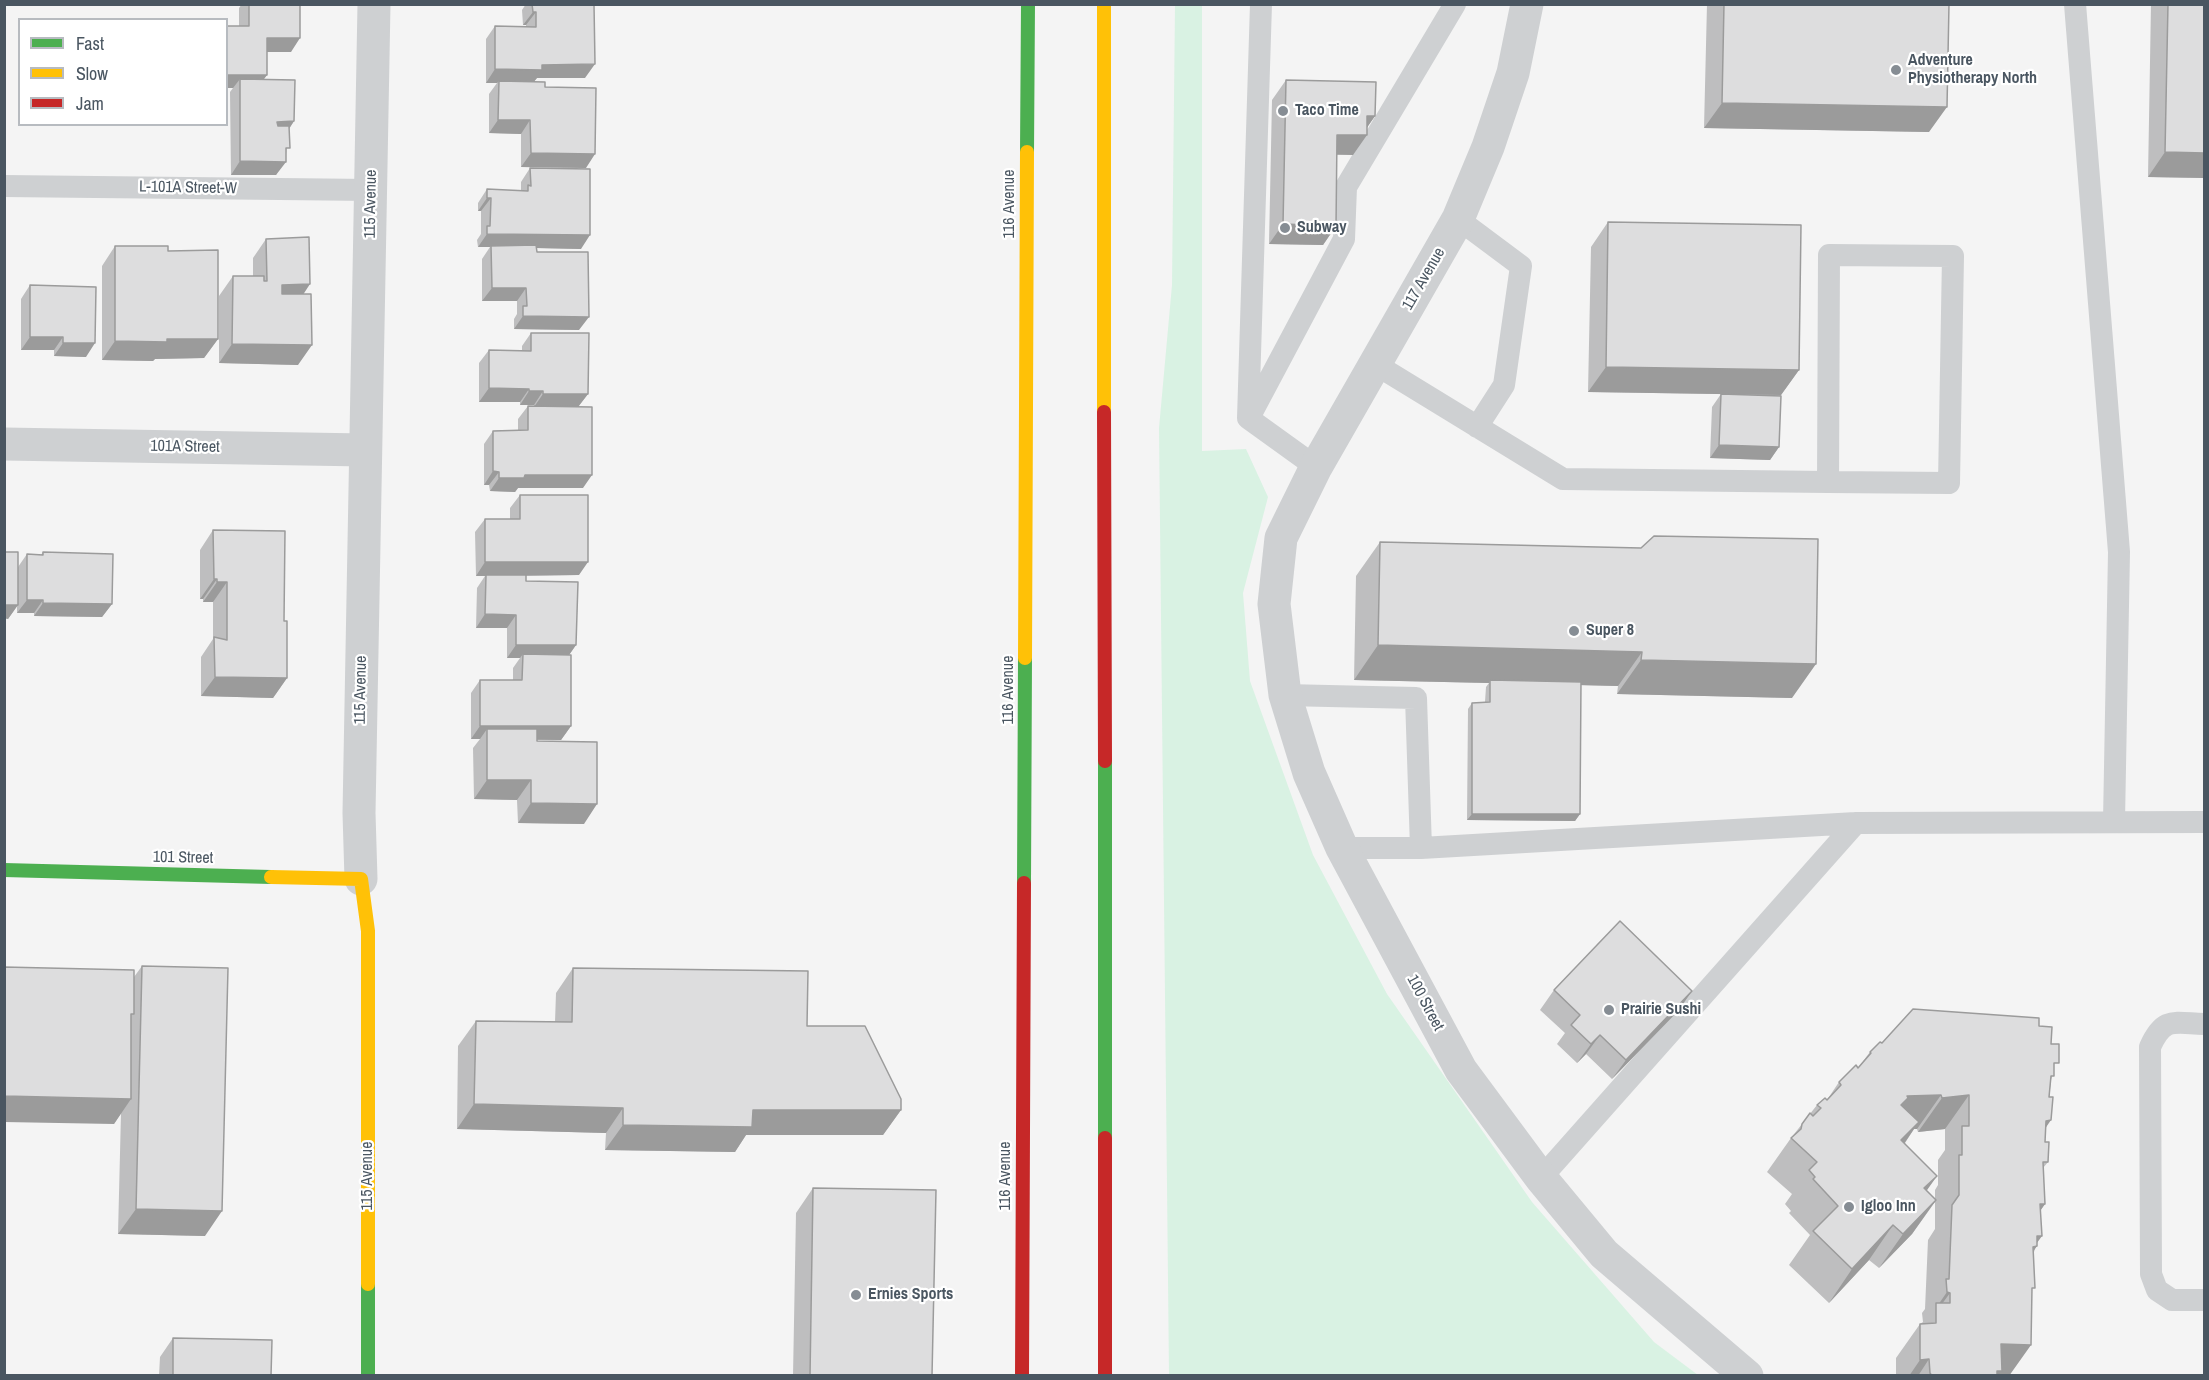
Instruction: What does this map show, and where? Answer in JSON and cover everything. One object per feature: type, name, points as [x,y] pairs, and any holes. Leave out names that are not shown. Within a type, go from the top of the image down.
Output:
[{"type":"main road","name":"116 Avenue","points":[[1022,1376],[1028,4]]},
{"type":"main road","points":[[1104,4],[1105,1376]]},
{"type":"main road","name":"101 Street","points":[[4,870],[361,879]]},
{"type":"main road","name":"115 Avenue","points":[[361,879],[368,930],[368,1376]]},
{"type":"street","name":"115 Avenue","points":[[361,879],[359,813],[374,4]]},
{"type":"street","name":"117 Avenue","points":[[1281,538],[1316,467],[1458,219],[1488,147],[1513,73],[1527,4]]},
{"type":"street","name":"101A Street","points":[[4,444],[365,450]]},
{"type":"street","name":"100 Street","points":[[1281,538],[1274,604],[1285,695],[1309,773],[1342,848],[1461,1070],[1541,1178],[1604,1254],[1747,1376]]},
{"type":"lane","points":[[1248,418],[1261,4]]},
{"type":"lane","points":[[1248,418],[1344,239],[1346,187],[1455,4]]},
{"type":"lane","points":[[2074,4],[2119,552],[2114,821]]},
{"type":"lane","name":"L-101A Street-W","points":[[4,186],[371,190]]},
{"type":"lane","points":[[1458,219],[1521,266],[1503,385],[1478,427]]},
{"type":"lane","points":[[1375,364],[1563,479],[1828,482],[1949,483],[1953,256],[1829,255],[1828,482]]},
{"type":"lane","points":[[1248,418],[1316,467]]},
{"type":"lane","points":[[1285,695],[1416,698],[1421,848]]},
{"type":"lane","points":[[1342,848],[1421,848],[1856,824],[2205,822]]},
{"type":"lane","points":[[1541,1178],[1856,824]]},
{"type":"lane","points":[[2205,1024],[2169,1023],[2158,1030],[2150,1047],[2151,1274],[2157,1290],[2172,1299],[2205,1300]]},
{"type":"green space","points":[[1175,5],[1202,5],[1202,451],[1246,449],[1268,497],[1243,593],[1250,681],[1313,855],[1387,994],[1532,1202],[1654,1342],[1698,1375],[1169,1375],[1159,428],[1172,285]]},
{"type":"building","points":[[249,4],[300,4],[300,38],[267,38],[267,75],[228,75],[228,26],[249,26]]},
{"type":"building","points":[[532,4],[594,4],[595,64],[542,65],[542,70],[495,69],[495,26],[536,27],[536,12],[533,12]]},
{"type":"building","points":[[1724,4],[1949,4],[1947,107],[1722,103]]},
{"type":"building","points":[[2168,4],[2205,4],[2205,153],[2165,152]]},
{"type":"building","points":[[240,79],[295,80],[294,121],[277,122],[278,126],[289,126],[290,148],[286,148],[286,162],[240,161]]},
{"type":"building","points":[[1286,80],[1376,82],[1375,116],[1367,116],[1367,135],[1337,135],[1336,226],[1283,224]]},
{"type":"building","points":[[499,81],[545,82],[545,87],[596,88],[595,154],[531,153],[530,120],[498,120]]},
{"type":"building","points":[[530,168],[590,169],[590,235],[487,234],[487,226],[490,226],[491,198],[487,198],[487,189],[528,191],[528,185],[531,186]]},
{"type":"building","points":[[1608,222],[1801,225],[1799,370],[1606,367]]},
{"type":"building","points":[[309,237],[310,284],[282,285],[282,294],[311,294],[312,345],[232,344],[233,276],[264,276],[264,281],[267,281],[266,239]]},
{"type":"building","points":[[536,245],[537,252],[588,252],[589,317],[523,316],[523,306],[527,306],[526,288],[492,288],[491,246]]},
{"type":"building","points":[[115,246],[168,246],[168,251],[218,250],[218,339],[167,339],[167,342],[115,341]]},
{"type":"building","points":[[30,285],[96,287],[95,343],[63,343],[63,337],[30,337]]},
{"type":"building","points":[[531,333],[589,333],[588,394],[543,394],[543,391],[529,391],[529,389],[489,388],[489,350],[531,351]]},
{"type":"building","points":[[1721,394],[1781,396],[1779,447],[1719,445]]},
{"type":"building","points":[[528,406],[592,407],[592,475],[525,475],[524,478],[499,478],[499,472],[493,471],[493,431],[528,430]]},
{"type":"building","points":[[520,495],[588,495],[588,562],[485,562],[485,519],[520,519]]},
{"type":"building","points":[[213,530],[285,531],[284,621],[287,621],[287,678],[215,677],[214,637],[227,640],[227,582],[217,582],[217,579],[214,579]]},
{"type":"building","name":"Super 8","points":[[1654,536],[1818,539],[1816,664],[1641,660],[1642,652],[1378,645],[1380,542],[1641,548]]},
{"type":"building","points":[[4,552],[18,552],[18,605],[4,605]]},
{"type":"building","points":[[43,552],[113,554],[112,604],[43,603],[43,600],[27,600],[27,554],[43,555]]},
{"type":"building","points":[[486,575],[526,575],[526,581],[578,582],[576,645],[516,645],[516,615],[485,614]]},
{"type":"building","points":[[523,654],[571,655],[571,726],[480,726],[480,680],[522,680]]},
{"type":"building","points":[[1490,680],[1581,682],[1580,814],[1472,814],[1472,703],[1490,702]]},
{"type":"building","points":[[487,729],[537,729],[537,741],[597,742],[597,804],[531,803],[531,780],[487,780]]},
{"type":"building","name":"Prairie Sushi","points":[[1620,921],[1692,991],[1626,1060],[1600,1035],[1591,1044],[1571,1025],[1580,1015],[1554,990]]},
{"type":"building","points":[[142,966],[228,968],[222,1211],[136,1209]]},
{"type":"building","points":[[4,967],[134,970],[134,1014],[131,1014],[131,1099],[4,1096]]},
{"type":"building","points":[[573,968],[808,971],[807,1026],[865,1026],[901,1099],[901,1110],[753,1110],[752,1127],[623,1125],[623,1108],[474,1104],[476,1021],[572,1022]]},
{"type":"building","name":"Igloo Inn","points":[[1913,1009],[2039,1018],[2039,1026],[2052,1027],[2051,1044],[2059,1044],[2059,1063],[2054,1063],[2054,1076],[2051,1076],[2049,1097],[2053,1097],[2051,1120],[2046,1121],[2045,1142],[2049,1142],[2048,1162],[2043,1162],[2045,1204],[2040,1204],[2042,1236],[2037,1236],[2037,1246],[2033,1247],[2035,1288],[2032,1288],[2031,1345],[2001,1344],[2002,1371],[1997,1371],[1997,1376],[1932,1376],[1929,1359],[1920,1360],[1920,1324],[1936,1323],[1936,1303],[1950,1303],[1946,1279],[1949,1279],[1952,1205],[1959,1195],[1959,1155],[1962,1155],[1962,1126],[1969,1126],[1969,1095],[1942,1098],[1941,1095],[1907,1096],[1908,1098],[1901,1105],[1919,1122],[1901,1140],[1937,1176],[1924,1188],[1936,1200],[1903,1234],[1893,1225],[1852,1269],[1813,1231],[1838,1206],[1813,1179],[1815,1177],[1809,1170],[1817,1162],[1791,1138],[1801,1129],[1810,1113],[1813,1116],[1821,1108],[1817,1105],[1825,1098],[1827,1100],[1841,1085],[1839,1082],[1856,1065],[1858,1068],[1870,1052],[1880,1042],[1882,1043]]},
{"type":"building","name":"Ernies Sports","points":[[813,1188],[936,1190],[932,1376],[810,1376]]},
{"type":"building","points":[[173,1338],[272,1340],[271,1376],[173,1376]]},
{"type":"traffic: fast","points":[[1027,152],[1028,4]]},
{"type":"traffic: fast","points":[[1024,883],[1025,658]]},
{"type":"traffic: fast","points":[[1105,761],[1105,1138]]},
{"type":"traffic: fast","points":[[4,870],[271,877]]},
{"type":"traffic: fast","points":[[368,1284],[368,1376]]},
{"type":"traffic: slow","points":[[1104,4],[1104,412]]},
{"type":"traffic: slow","points":[[1025,658],[1027,152]]},
{"type":"traffic: slow","points":[[271,877],[361,879],[368,931],[368,1284]]},
{"type":"traffic: jam","points":[[1104,412],[1105,761]]},
{"type":"traffic: jam","points":[[1022,1376],[1024,883]]},
{"type":"traffic: jam","points":[[1105,1138],[1105,1376]]},
{"type":"place","name":"Adventure Physiotherapy North","points":[[1896,70]]},
{"type":"place","name":"Taco Time","points":[[1283,111]]},
{"type":"place","name":"Subway","points":[[1285,228]]},
{"type":"place","name":"Super 8","points":[[1574,631]]},
{"type":"place","name":"Prairie Sushi","points":[[1609,1010]]},
{"type":"place","name":"Igloo Inn","points":[[1849,1207]]},
{"type":"place","name":"Ernies Sports","points":[[856,1295]]}]
